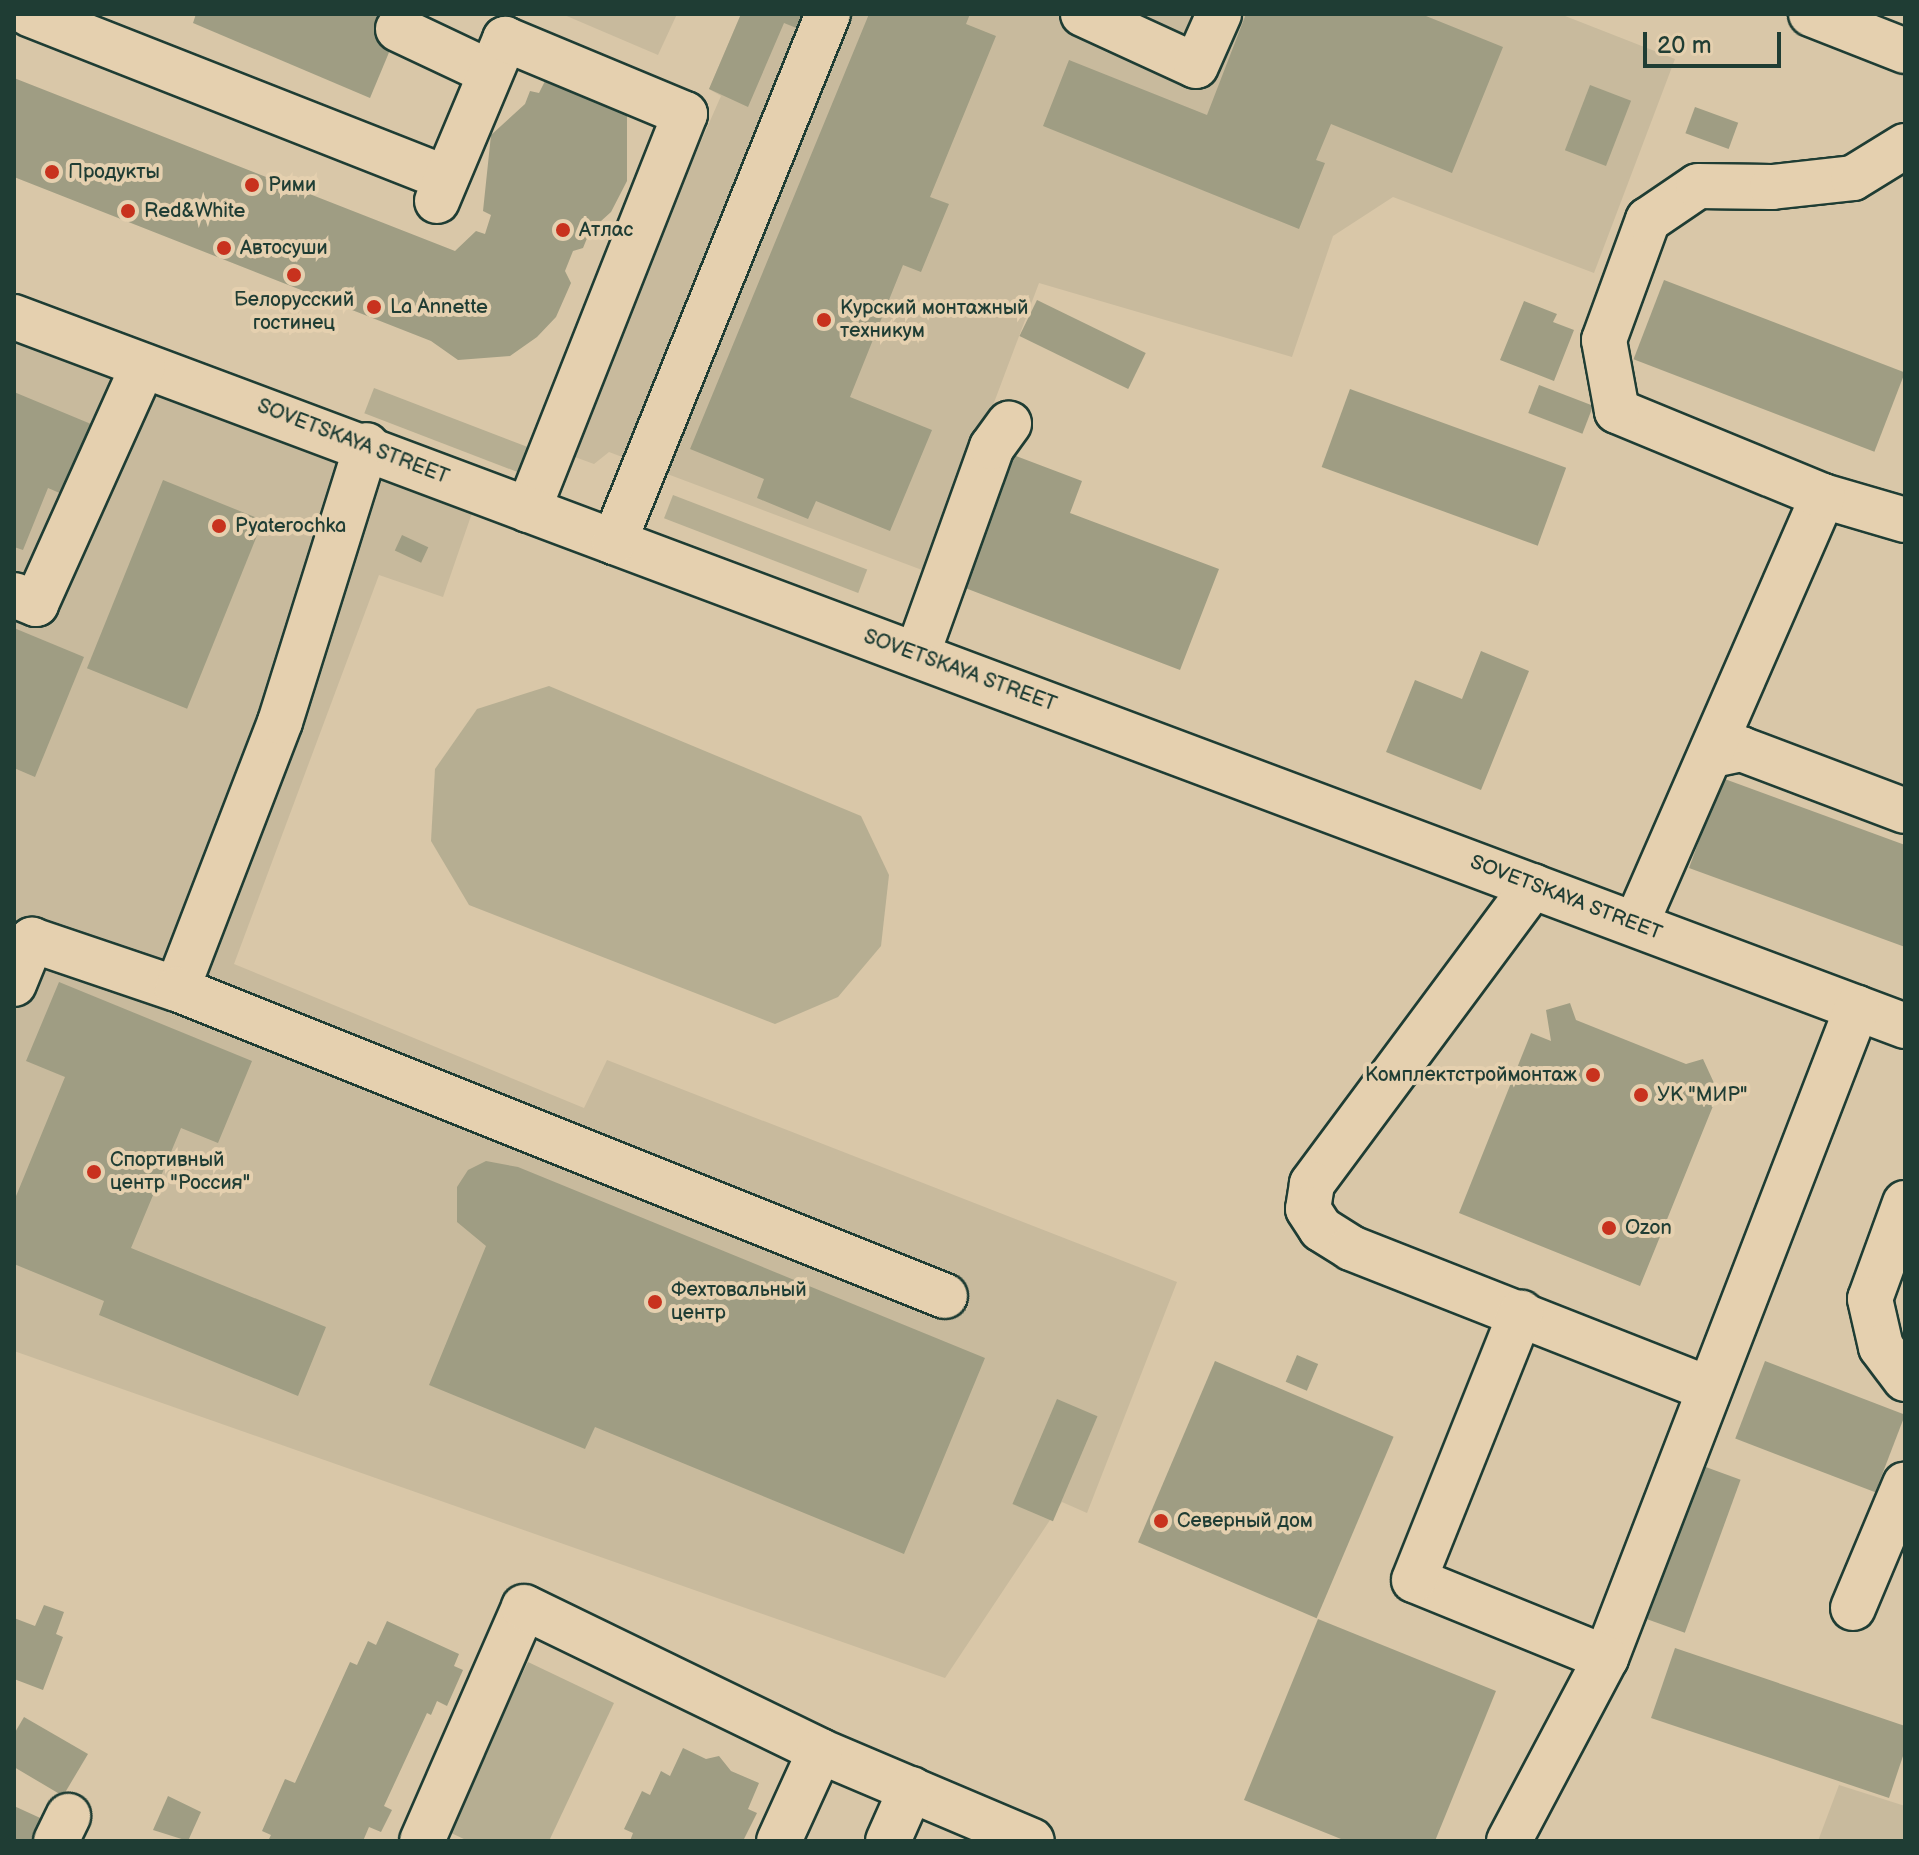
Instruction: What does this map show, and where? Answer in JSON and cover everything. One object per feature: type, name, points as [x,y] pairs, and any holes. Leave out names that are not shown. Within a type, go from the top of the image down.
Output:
[{"type":"street","points":[[29,14],[441,190],[505,39],[685,114],[528,510]]},
{"type":"street","points":[[614,542],[828,14]]},
{"type":"street","points":[[1083,14],[1196,66],[1219,14]]},
{"type":"street","points":[[1811,14],[1905,51]]},
{"type":"street","points":[[398,29],[489,72]]},
{"type":"street","points":[[1905,146],[1853,178],[1772,187],[1698,186],[1648,220],[1604,340],[1617,411],[1823,496],[1905,520]]},
{"type":"street","name":"SOVETSKAYA STREET","points":[[14,317],[367,445],[528,510],[1905,1026]]},
{"type":"street","points":[[14,595],[36,604],[143,366]]},
{"type":"street","points":[[917,655],[992,447],[1009,424]]},
{"type":"street","points":[[177,989],[280,722],[367,445]]},
{"type":"street","points":[[1636,924],[1713,755],[1823,496]]},
{"type":"street","points":[[1713,755],[1741,749],[1905,811]]},
{"type":"street","points":[[1533,886],[1312,1184],[1308,1209],[1321,1229],[1351,1248],[1706,1388]]},
{"type":"street","points":[[14,984],[32,940],[177,989],[945,1296]]},
{"type":"street","points":[[1509,1841],[1606,1658],[1706,1388],[1857,1008]]},
{"type":"street","points":[[1905,1203],[1870,1299],[1881,1347],[1905,1379]]},
{"type":"street","points":[[1521,1313],[1414,1580],[1606,1658]]},
{"type":"street","points":[[1853,1608],[1905,1484]]},
{"type":"street","points":[[422,1841],[524,1607],[820,1751],[1032,1841]]},
{"type":"street","points":[[779,1841],[820,1751]]},
{"type":"street","points":[[888,1841],[911,1789]]},
{"type":"shaded area","points":[[562,14],[677,14],[658,55]]},
{"type":"shaded area","name":"Курский монтажный техникум","points":[[741,14],[1560,14],[1675,59],[1594,273],[1393,197],[1333,236],[1292,357],[1039,283],[930,573],[609,452],[594,464],[564,453],[721,96],[709,89]]},
{"type":"shaded area","points":[[14,338],[472,513],[443,597],[379,575],[234,964],[584,1108],[607,1060],[1177,1282],[1087,1513],[1062,1502],[945,1678],[14,1351]]},
{"type":"shaded area","points":[[374,388],[534,449],[524,474],[364,413]]},
{"type":"shaded area","points":[[673,495],[867,570],[858,593],[664,518]]},
{"type":"shaded area","points":[[549,686],[861,816],[889,875],[881,946],[838,997],[775,1024],[469,905],[431,841],[435,769],[477,709]]},
{"type":"shaded area","points":[[528,1662],[614,1703],[549,1841],[468,1841],[447,1831]]},
{"type":"shaded area","points":[[1839,1785],[1905,1806],[1905,1841],[1818,1841]]},
{"type":"building","points":[[196,14],[405,14],[370,98],[193,23]]},
{"type":"building","points":[[741,14],[805,14],[799,29],[784,23],[748,107],[709,89]]},
{"type":"building","name":"Курский монтажный техникум","points":[[869,14],[970,14],[966,24],[996,36],[930,197],[949,204],[921,272],[903,265],[850,397],[932,430],[890,531],[816,501],[808,519],[757,498],[764,479],[690,449]]},
{"type":"building","points":[[1246,14],[1421,14],[1503,47],[1452,173],[1331,124],[1316,160],[1325,163],[1299,229],[1043,126],[1069,60],[1207,115]]},
{"type":"building","points":[[14,78],[455,251],[476,231],[485,234],[491,215],[483,211],[491,135],[525,104],[530,91],[539,93],[546,79],[627,108],[627,181],[611,212],[590,231],[583,248],[573,251],[565,271],[571,283],[556,317],[537,337],[510,356],[458,360],[431,341],[14,177]]},
{"type":"building","points":[[1590,85],[1631,101],[1606,166],[1565,150]]},
{"type":"building","points":[[1695,107],[1738,123],[1729,149],[1685,133]]},
{"type":"building","points":[[1664,280],[1905,372],[1874,452],[1634,359]]},
{"type":"building","points":[[1037,300],[1146,353],[1128,389],[1019,336]]},
{"type":"building","points":[[1524,301],[1557,314],[1553,322],[1574,330],[1554,381],[1500,360]]},
{"type":"building","points":[[1539,385],[1593,406],[1582,434],[1528,413]]},
{"type":"building","points":[[1350,389],[1566,468],[1538,546],[1322,467]]},
{"type":"building","points":[[14,392],[91,424],[62,494],[48,488],[23,550],[14,547]]},
{"type":"building","points":[[1011,454],[1082,481],[1070,513],[1219,569],[1180,670],[960,586]]},
{"type":"building","points":[[163,480],[263,520],[187,709],[87,668]]},
{"type":"building","points":[[402,535],[428,547],[421,563],[395,550]]},
{"type":"building","points":[[14,628],[84,657],[35,777],[14,768]]},
{"type":"building","points":[[1481,651],[1529,671],[1481,790],[1386,752],[1415,680],[1462,699]]},
{"type":"building","points":[[1722,778],[1905,845],[1905,947],[1689,868]]},
{"type":"building","name":"Спортивный центр \"Россия\"","points":[[59,982],[252,1061],[218,1143],[181,1128],[131,1248],[326,1327],[298,1396],[99,1315],[104,1301],[14,1264],[14,1201],[65,1077],[26,1061]]},
{"type":"building","points":[[1570,1003],[1576,1020],[1686,1064],[1703,1059],[1714,1083],[1692,1098],[1713,1106],[1640,1286],[1459,1213],[1531,1033],[1551,1041],[1546,1010]]},
{"type":"building","name":"Фехтовальный центр","points":[[486,1161],[518,1167],[985,1358],[904,1554],[595,1427],[585,1449],[429,1385],[486,1246],[457,1222],[457,1187],[468,1170]]},
{"type":"building","points":[[1297,1355],[1318,1364],[1307,1391],[1286,1382]]},
{"type":"building","points":[[1215,1361],[1394,1437],[1317,1618],[1138,1542]]},
{"type":"building","points":[[1765,1361],[1905,1415],[1875,1492],[1735,1438]]},
{"type":"building","points":[[1057,1399],[1098,1416],[1053,1521],[1012,1504]]},
{"type":"building","points":[[1703,1466],[1741,1480],[1685,1633],[1647,1619]]},
{"type":"building","points":[[44,1605],[64,1612],[56,1634],[63,1637],[43,1690],[14,1679],[14,1618],[35,1626]]},
{"type":"building","points":[[1318,1619],[1496,1691],[1435,1841],[1346,1841],[1244,1800]]},
{"type":"building","points":[[387,1621],[459,1654],[454,1666],[463,1670],[447,1706],[437,1701],[431,1715],[427,1713],[384,1806],[392,1810],[381,1832],[369,1827],[363,1841],[268,1841],[271,1835],[262,1831],[285,1779],[295,1783],[350,1662],[357,1665],[368,1641],[376,1645]]},
{"type":"building","points":[[1675,1648],[1905,1726],[1905,1750],[1889,1798],[1651,1718]]},
{"type":"building","points":[[24,1717],[88,1754],[63,1796],[14,1767],[14,1734]]},
{"type":"building","points":[[683,1748],[706,1759],[719,1756],[731,1771],[759,1783],[748,1809],[757,1813],[744,1839],[630,1841],[633,1833],[624,1829],[642,1791],[650,1795],[661,1771],[670,1776]]},
{"type":"building","points":[[168,1796],[201,1812],[188,1841],[153,1830]]},
{"type":"building","points":[[14,1806],[49,1822],[40,1841],[14,1841]]},
{"type":"place","name":"Продукты","points":[[52,172]]},
{"type":"place","name":"Рими","points":[[252,185]]},
{"type":"place","name":"Red&White","points":[[128,211]]},
{"type":"place","name":"Атлас","points":[[563,230]]},
{"type":"place","name":"Автосуши","points":[[224,248]]},
{"type":"place","name":"Белорусский гостинец","points":[[294,275]]},
{"type":"place","name":"La Annette","points":[[374,307]]},
{"type":"place","name":"Курский монтажный техникум","points":[[824,320]]},
{"type":"place","name":"Pyaterochka","points":[[219,526]]},
{"type":"place","name":"Комплектстроймонтаж","points":[[1593,1075]]},
{"type":"place","name":"УК \"МИР\"","points":[[1641,1095]]},
{"type":"place","name":"Спортивный центр \"Россия\"","points":[[94,1172]]},
{"type":"place","name":"Ozon","points":[[1609,1228]]},
{"type":"place","name":"Фехтовальный центр","points":[[655,1302]]},
{"type":"place","name":"Северный дом","points":[[1161,1521]]}]
